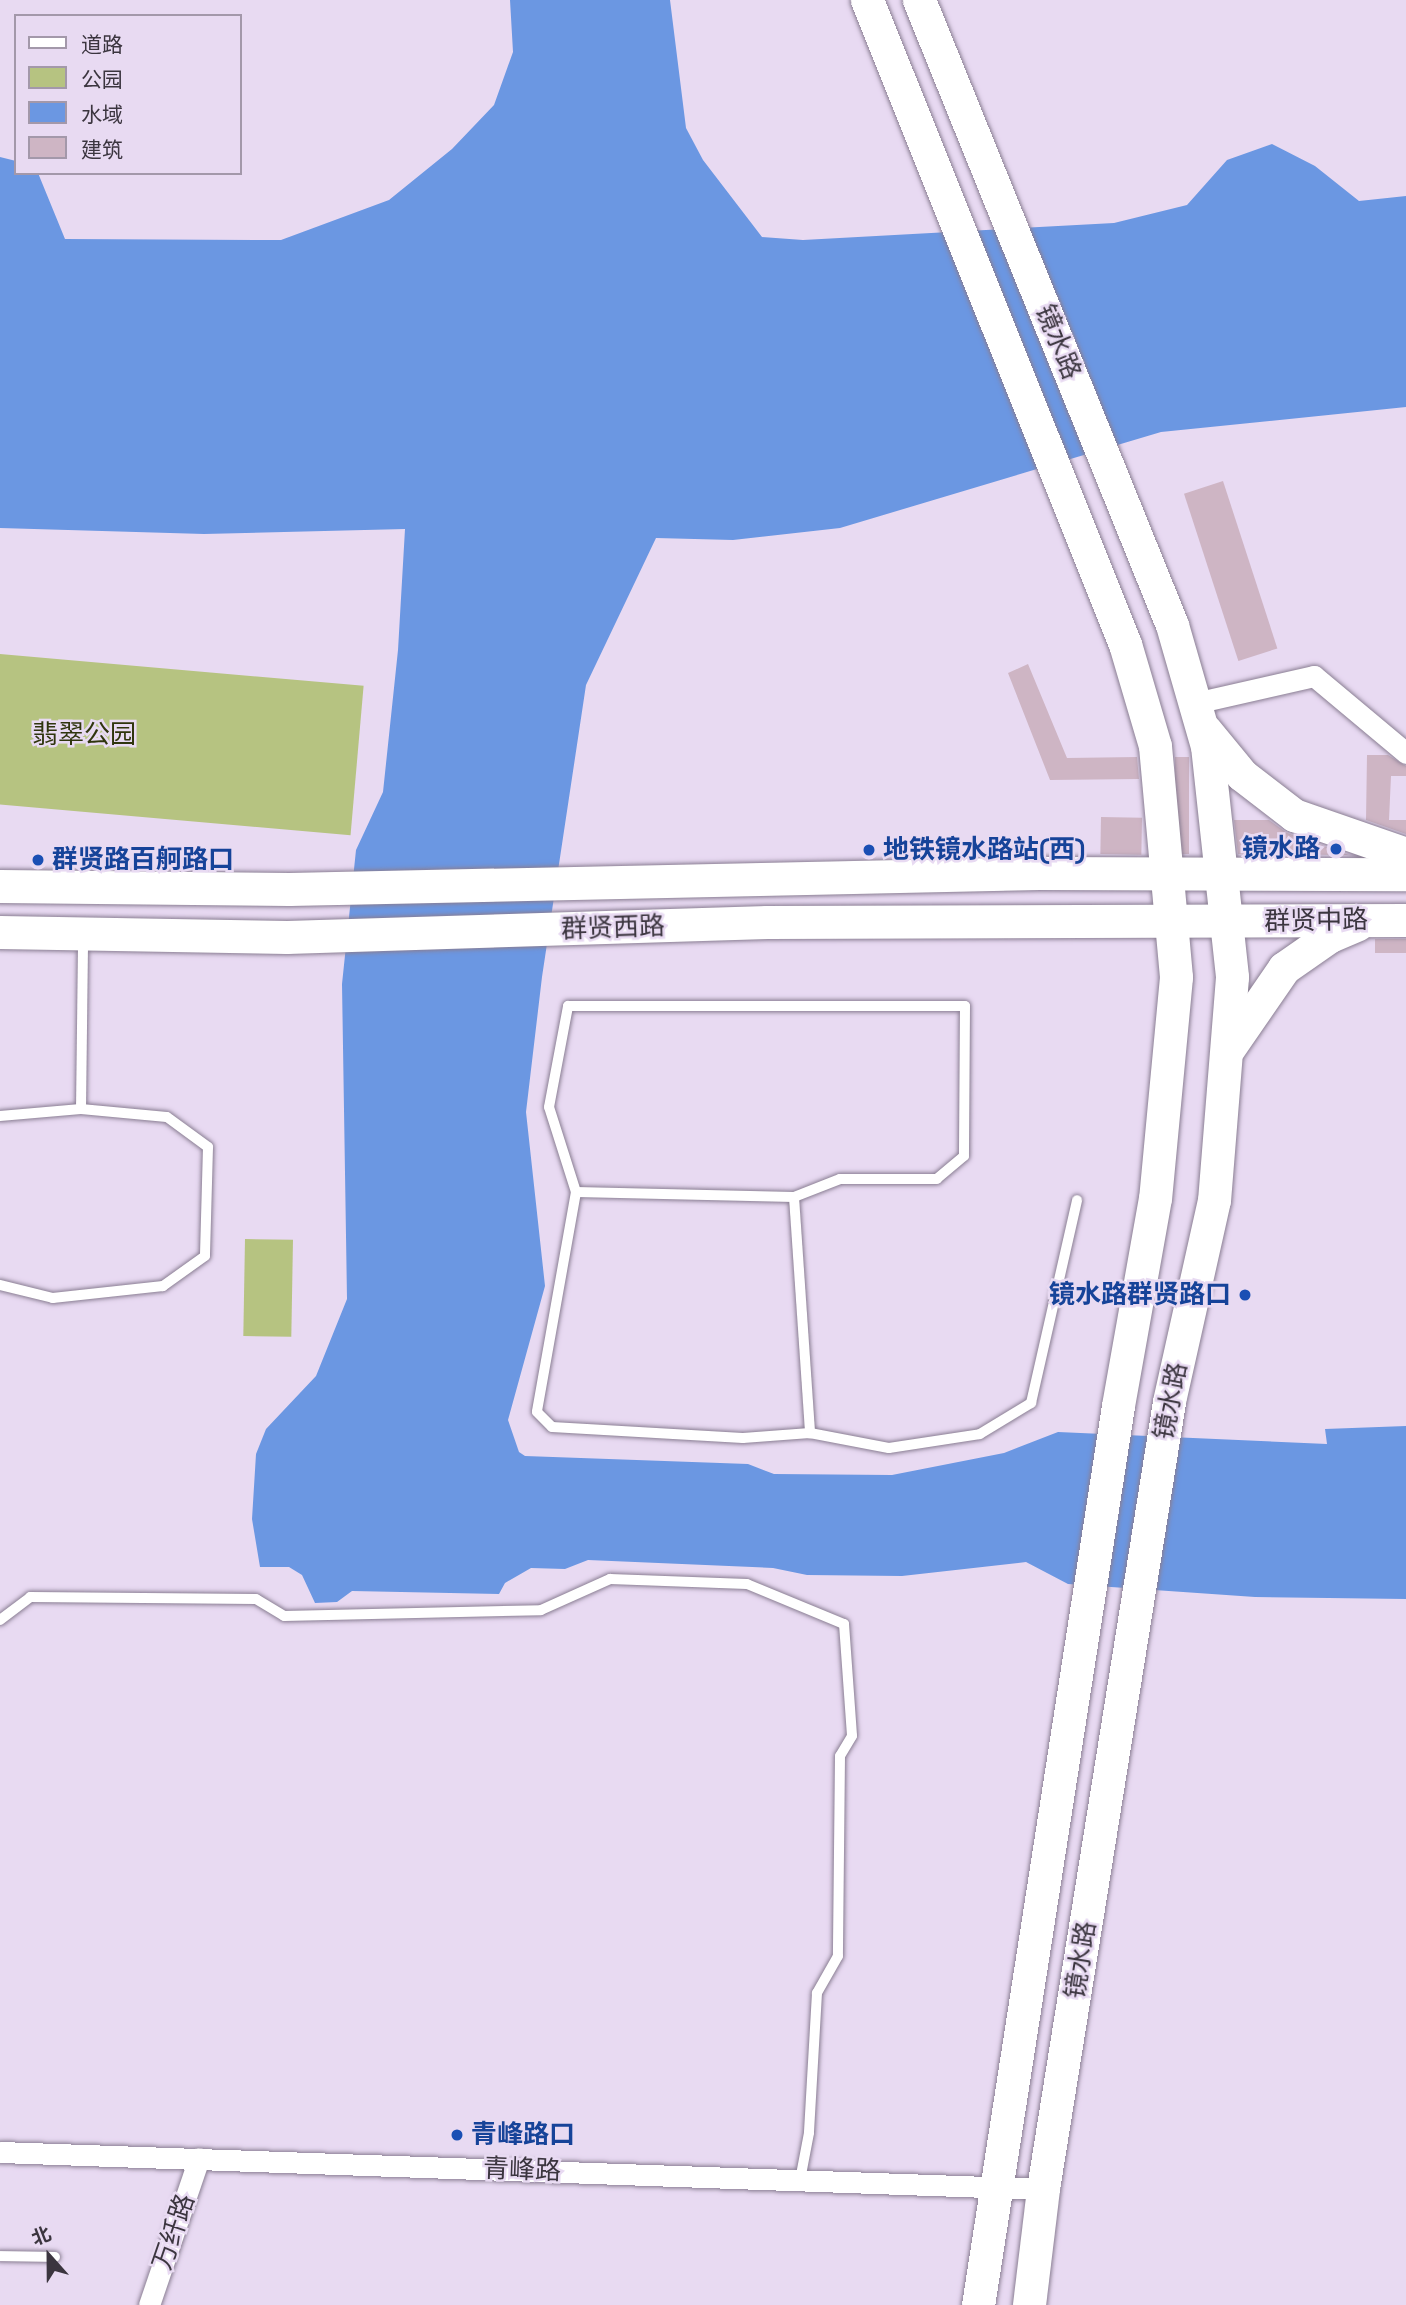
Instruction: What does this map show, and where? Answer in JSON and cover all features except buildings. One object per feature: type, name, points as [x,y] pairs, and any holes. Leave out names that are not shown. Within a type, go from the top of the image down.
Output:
[{"type":"main road","name":"镜水路","points":[[867,0],[1125,645],[1155,746],[1176,977],[1155,1198],[1118,1406],[994,2187],[978,2305]]},
{"type":"main road","name":"镜水路","points":[[919,0],[1172,625],[1198,714],[1222,876],[1232,977],[1214,1200],[1169,1402],[1139,1604],[1043,2189],[1029,2305]]},
{"type":"main road","points":[[1198,714],[1242,775],[1294,815],[1406,854]]},
{"type":"main road","name":"群贤西路","points":[[0,886],[289,889],[643,885],[1039,873],[1222,876]]},
{"type":"main road","name":"群贤中路","points":[[1222,876],[1406,874]]},
{"type":"main road","name":"群贤西路","points":[[0,932],[287,937],[933,920],[1226,922]]},
{"type":"main road","points":[[1226,1053],[1284,968],[1330,936],[1368,920]]},
{"type":"main road","name":"群贤中路","points":[[1226,922],[1406,920]]},
{"type":"street","points":[[1198,714],[1314,676],[1406,753]]},
{"type":"street","name":"青峰路","points":[[0,2152],[1043,2189]]},
{"type":"street","name":"万纤路","points":[[149,2305],[199,2158]]},
{"type":"lane","points":[[81,1109],[83,933]]},
{"type":"lane","points":[[576,1192],[794,1197],[839,1180],[937,1179],[964,1156],[965,1006],[568,1006],[549,1107],[576,1192],[537,1412],[552,1427],[743,1438],[810,1433],[889,1448],[980,1434],[1031,1403],[1077,1200]]},
{"type":"lane","points":[[0,1116],[81,1109],[167,1117],[208,1147],[205,1256],[163,1286],[53,1298],[0,1285]]},
{"type":"lane","points":[[794,1197],[810,1433]]},
{"type":"lane","points":[[0,1620],[30,1597],[256,1600],[284,1616],[541,1610],[610,1579],[747,1584],[844,1624],[852,1736],[840,1756],[838,1956],[817,1993],[809,2133],[800,2180]]},
{"type":"lane","points":[[0,2256],[55,2257]]},
{"type":"green space","name":"翡翠公园","points":[[0,654],[364,686],[351,835],[0,805]]},
{"type":"green space","points":[[245,1239],[293,1240],[291,1337],[243,1336]]},
{"type":"water","points":[[510,0],[670,0],[686,128],[703,160],[762,237],[803,240],[1114,223],[1187,205],[1227,160],[1272,144],[1315,166],[1359,201],[1406,196],[1406,407],[1161,432],[840,528],[733,540],[656,538],[586,685],[542,977],[526,1112],[545,1286],[508,1420],[519,1452],[525,1456],[748,1464],[774,1474],[892,1475],[1004,1453],[1058,1432],[1327,1444],[1325,1429],[1406,1426],[1406,1599],[1255,1597],[1068,1584],[1026,1562],[902,1576],[807,1575],[773,1568],[588,1560],[565,1569],[531,1568],[505,1583],[499,1594],[352,1591],[337,1602],[315,1603],[302,1575],[289,1567],[260,1567],[252,1519],[256,1454],[266,1429],[316,1376],[347,1299],[342,984],[356,850],[383,792],[398,650],[405,529],[204,534],[0,528],[0,157],[14,160],[14,175],[39,175],[65,239],[281,240],[389,200],[452,149],[494,105],[513,52]]},
{"type":"place","name":"镜水路","points":[[1336,849]]},
{"type":"place","name":"地铁镜水路站(西)","points":[[869,850]]},
{"type":"place","name":"群贤路百舸路口","points":[[38,860]]},
{"type":"place","name":"镜水路群贤路口","points":[[1245,1295]]},
{"type":"place","name":"青峰路口","points":[[457,2135]]}]
